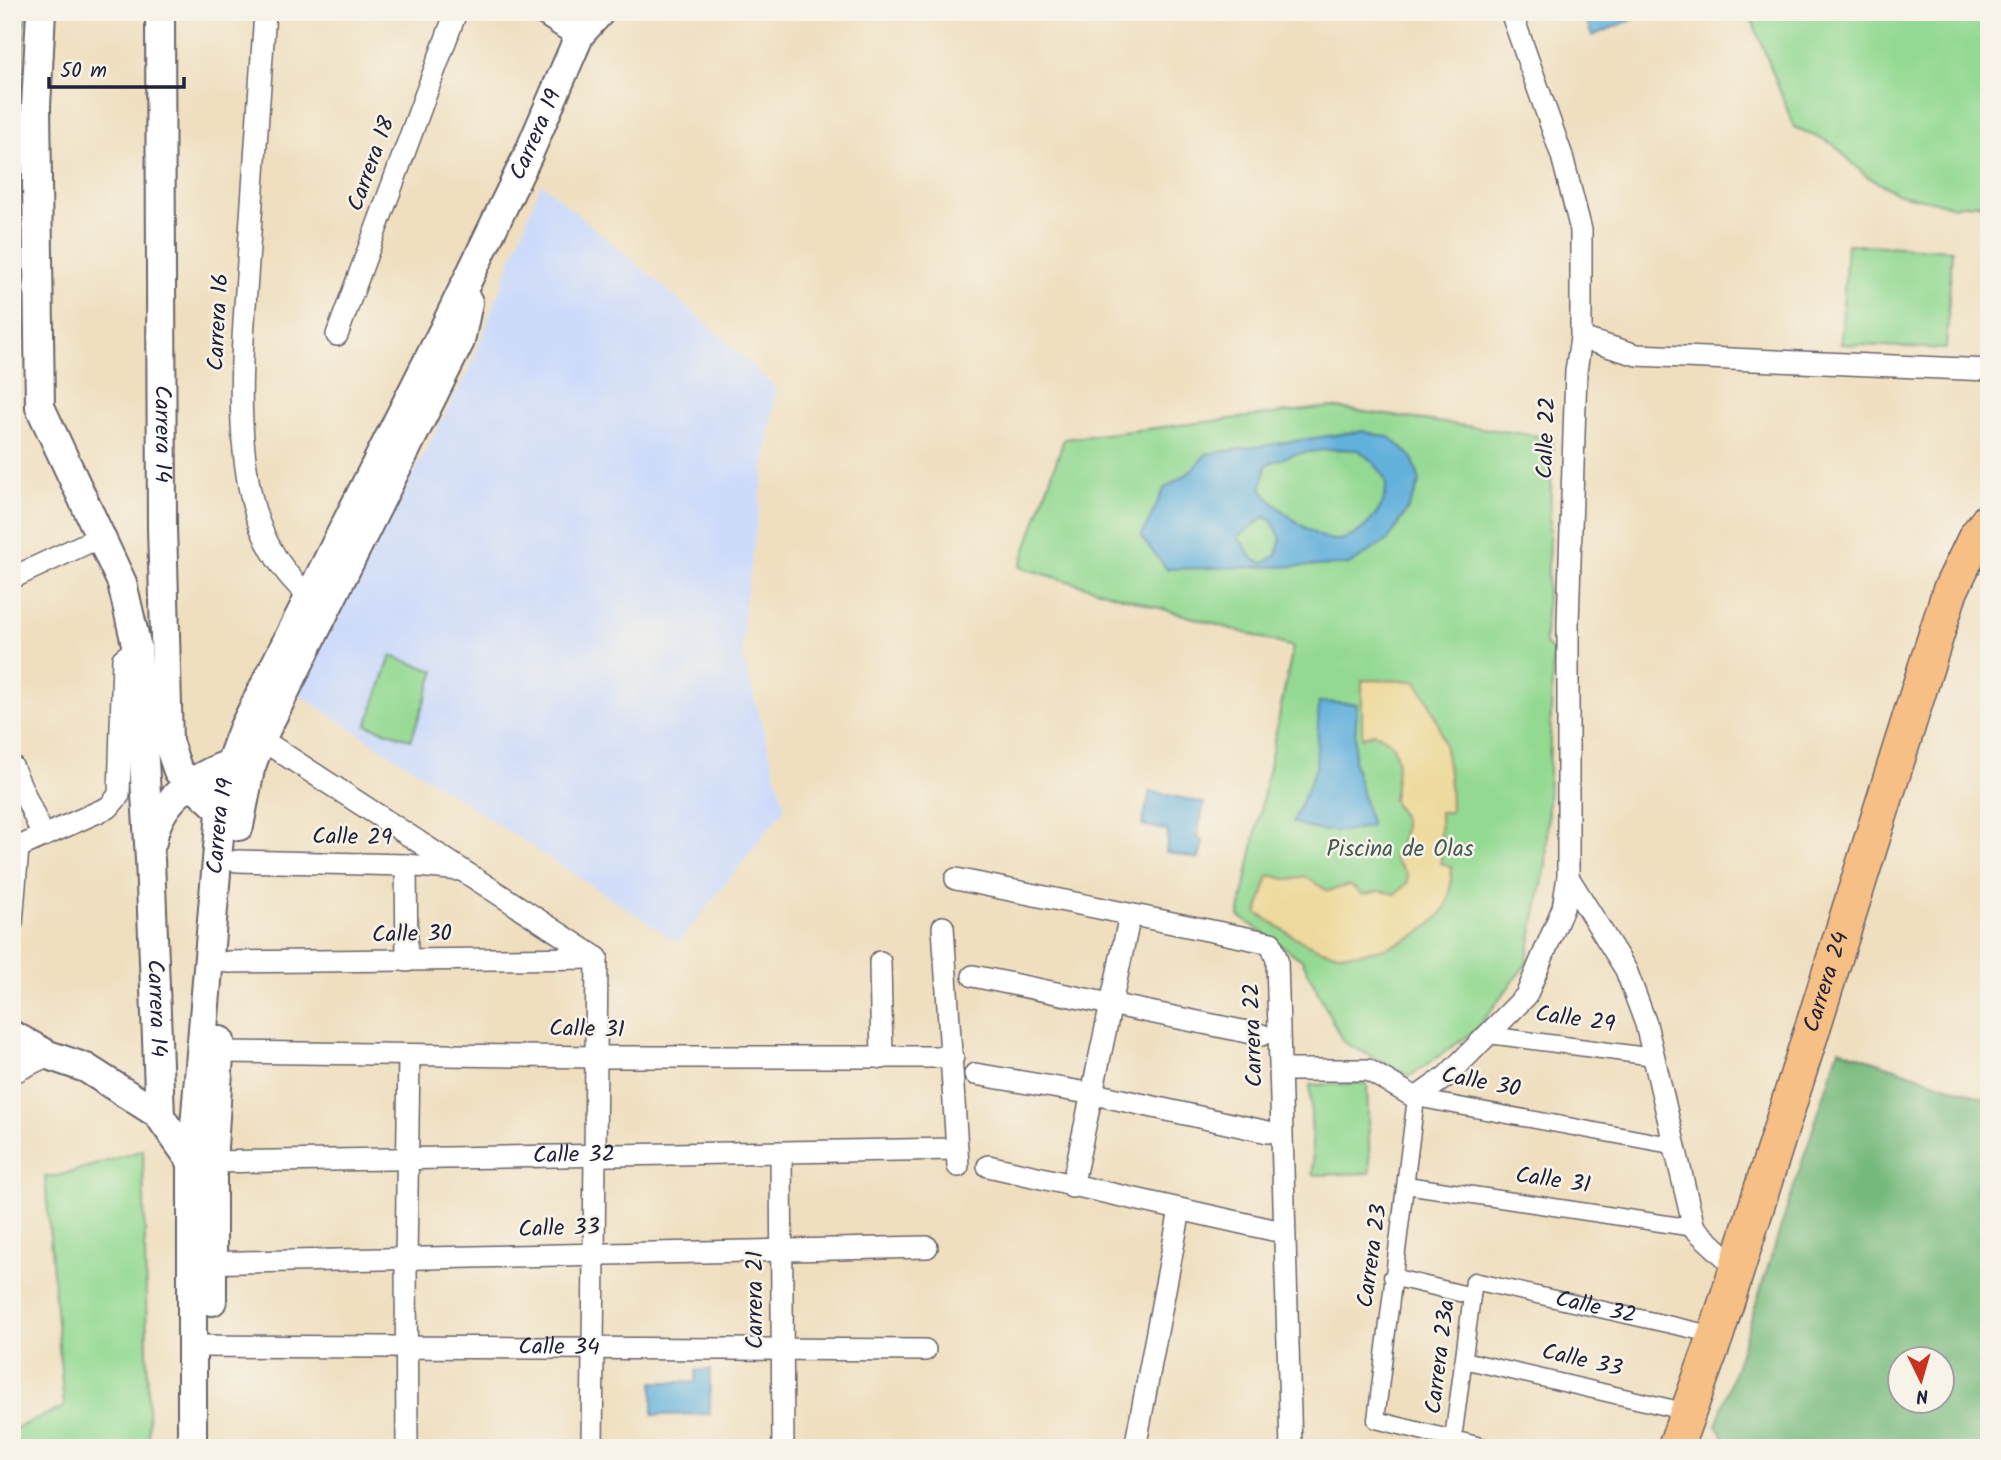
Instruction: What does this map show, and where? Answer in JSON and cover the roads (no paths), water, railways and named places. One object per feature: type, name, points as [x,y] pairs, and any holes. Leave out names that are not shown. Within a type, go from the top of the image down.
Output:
[{"type":"main road","name":"Carrera 24","points":[[1675,1448],[1716,1335],[1950,591],[1976,537],[1989,520]]},
{"type":"main road","name":"Carrera 24","points":[[1694,1448],[1879,891],[1964,609],[1989,558]]},
{"type":"street","name":"Carrera 14","points":[[41,12],[36,106],[40,407],[122,583],[137,648],[150,859],[160,1116]]},
{"type":"street","name":"Carrera 14","points":[[160,12],[162,527],[167,743],[178,771],[231,819]]},
{"type":"street","name":"Carrera 16","points":[[265,12],[241,358],[246,465],[252,502],[279,563],[317,602]]},
{"type":"street","name":"Carrera 18","points":[[337,335],[456,12]]},
{"type":"street","points":[[547,12],[580,34]]},
{"type":"street","name":"Carrera 19","points":[[211,1448],[202,1346],[202,1162],[231,819],[230,764],[252,734],[317,602],[460,341],[475,261],[528,155],[580,34],[600,12]]},
{"type":"street","name":"Calle 22","points":[[1416,1098],[1447,1076],[1526,996],[1563,908],[1568,877],[1567,623],[1576,371],[1581,338],[1581,230],[1562,156],[1511,12]]},
{"type":"street","points":[[1581,338],[1637,355],[1989,370]]},
{"type":"street","points":[[12,578],[102,536]]},
{"type":"street","points":[[12,923],[15,849],[109,807],[119,795],[123,659],[137,648]]},
{"type":"street","points":[[252,734],[467,871],[597,958],[592,1448]]},
{"type":"street","name":"Carrera 19","points":[[206,1099],[220,1052],[237,861],[231,819],[250,769],[252,734]]},
{"type":"street","points":[[150,859],[153,837],[160,817],[172,799],[189,783],[230,764]]},
{"type":"street","points":[[12,766],[43,836]]},
{"type":"street","name":"Calle 29","points":[[237,861],[407,865],[467,871]]},
{"type":"street","points":[[407,865],[407,961]]},
{"type":"street","points":[[1568,877],[1626,970],[1654,1057],[1694,1228],[1737,1268]]},
{"type":"street","name":"Carrera 22","points":[[956,879],[1271,943],[1277,960],[1282,1070],[1291,1448]]},
{"type":"street","points":[[1072,1187],[1094,1094],[1130,915]]},
{"type":"street","points":[[943,928],[953,1057]]},
{"type":"street","name":"Calle 30","points":[[228,962],[597,958]]},
{"type":"street","points":[[880,962],[882,1058]]},
{"type":"street","points":[[973,976],[1262,1035]]},
{"type":"street","points":[[12,1013],[58,1041],[86,1068],[160,1116],[202,1162]]},
{"type":"street","points":[[12,1035],[48,1055],[86,1068]]},
{"type":"street","name":"Calle 29","points":[[1489,1035],[1654,1057]]},
{"type":"street","name":"Calle 31","points":[[220,1052],[596,1057],[953,1057]]},
{"type":"street","points":[[12,1073],[48,1055]]},
{"type":"street","points":[[407,1448],[405,1261],[409,1055]]},
{"type":"street","name":"Calle 32","points":[[202,1162],[407,1161],[780,1153],[957,1157],[953,1057]]},
{"type":"street","name":"Calle 30","points":[[1282,1070],[1368,1070],[1416,1098],[1676,1146]]},
{"type":"street","points":[[975,1074],[1094,1094],[1268,1132]]},
{"type":"street","name":"Carrera 23","points":[[1416,1098],[1376,1420],[1454,1439]]},
{"type":"street","points":[[160,1116],[206,1099]]},
{"type":"street","name":"Carrera 21","points":[[780,1153],[783,1448]]},
{"type":"street","points":[[988,1166],[1273,1230]]},
{"type":"street","name":"Calle 31","points":[[1406,1185],[1694,1228]]},
{"type":"street","points":[[1135,1448],[1180,1210]]},
{"type":"street","name":"Calle 33","points":[[202,1263],[405,1261],[927,1247]]},
{"type":"street","name":"Calle 32","points":[[1392,1277],[1473,1289],[1716,1335]]},
{"type":"street","name":"Carrera 23a","points":[[1454,1439],[1473,1289]]},
{"type":"street","name":"Carrera 19","points":[[192,1448],[202,1346]]},
{"type":"street","name":"Calle 34","points":[[202,1346],[925,1350]]},
{"type":"street","name":"Calle 33","points":[[1464,1360],[1688,1412]]},
{"type":"street","points":[[1454,1439],[1489,1448]]},
{"type":"water","points":[[1583,12],[1632,12],[1634,19],[1592,36]]},
{"type":"water","points":[[1362,431],[1391,438],[1412,457],[1420,481],[1410,505],[1389,539],[1349,565],[1167,569],[1141,537],[1164,489],[1191,471],[1206,454]],"holes":[[[1332,449],[1359,450],[1373,462],[1386,483],[1381,506],[1369,523],[1353,535],[1336,540],[1327,539],[1306,528],[1285,513],[1261,489],[1267,464],[1295,454]],[[1265,517],[1271,520],[1281,538],[1277,555],[1264,563],[1254,560],[1238,537]]]},
{"type":"water","points":[[1319,702],[1357,704],[1354,762],[1371,826],[1332,831],[1312,829],[1293,822],[1316,768]]},
{"type":"water","points":[[1150,791],[1204,803],[1197,838],[1203,841],[1199,859],[1166,852],[1168,831],[1142,825]]},
{"type":"water","points":[[696,1370],[710,1370],[710,1414],[653,1415],[653,1382],[696,1382]]},
{"type":"park label","name":"Piscina de Olas","points":[[1400,850]]}]
